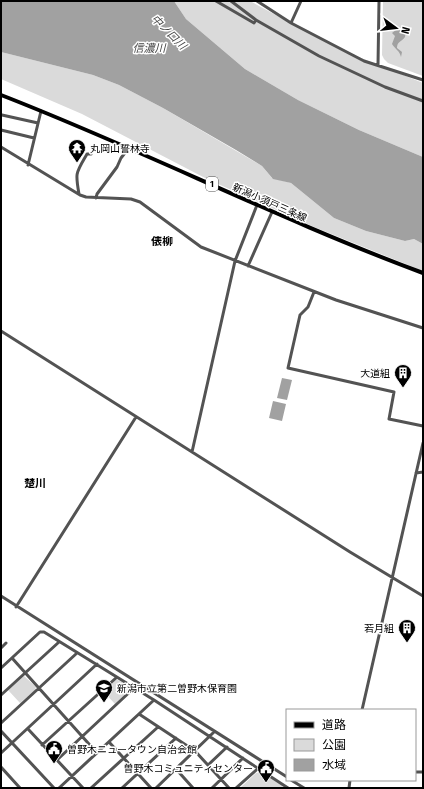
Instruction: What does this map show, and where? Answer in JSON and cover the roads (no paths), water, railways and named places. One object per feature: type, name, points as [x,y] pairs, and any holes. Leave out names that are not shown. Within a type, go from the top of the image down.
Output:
[{"type":"main road","name":"新潟小須戸三条線","points":[[1,95],[380,258],[423,273]]},
{"type":"street","points":[[216,1],[319,56],[385,87],[423,101]]},
{"type":"street","points":[[231,1],[255,22],[256,28]]},
{"type":"street","points":[[257,1],[291,23],[364,61],[423,80]]},
{"type":"street","points":[[291,23],[301,1]]},
{"type":"street","points":[[378,65],[379,1]]},
{"type":"street","points":[[28,165],[41,111]]},
{"type":"street","points":[[2,115],[38,123]]},
{"type":"street","points":[[1,130],[34,138]]},
{"type":"street","points":[[1,147],[28,165],[79,194],[96,198],[140,202],[197,245],[314,292],[423,328]]},
{"type":"street","points":[[96,198],[97,194],[128,149]]},
{"type":"street","points":[[79,194],[76,177],[77,171],[87,154],[92,154]]},
{"type":"street","points":[[192,452],[235,261],[256,205]]},
{"type":"street","points":[[248,266],[272,212]]},
{"type":"street","points":[[314,292],[308,307],[300,316],[288,368],[394,392],[389,419],[423,426]]},
{"type":"street","points":[[1,331],[392,578],[423,596]]},
{"type":"street","points":[[16,606],[136,417]]},
{"type":"street","points":[[362,709],[423,443]]},
{"type":"street","points":[[416,473],[423,472]]},
{"type":"street","points":[[1,596],[286,776]]},
{"type":"street","points":[[1,668],[40,632],[44,632],[154,700],[288,788]]},
{"type":"street","points":[[1,696],[59,642]]},
{"type":"street","points":[[1,648],[6,644]]},
{"type":"street","points":[[1,723],[77,653]]},
{"type":"street","points":[[12,658],[98,753]]},
{"type":"street","points":[[1,753],[101,659]]},
{"type":"street","points":[[42,745],[117,677]]},
{"type":"street","points":[[57,760],[134,688]]},
{"type":"street","points":[[60,788],[154,700]]},
{"type":"street","points":[[139,714],[195,751],[229,788]]},
{"type":"street","points":[[91,788],[158,727]]},
{"type":"street","points":[[28,729],[83,788]]},
{"type":"street","points":[[1,731],[54,788]]},
{"type":"street","points":[[157,788],[214,732]]},
{"type":"street","points":[[122,788],[176,738]]},
{"type":"street","points":[[109,742],[151,788]]},
{"type":"street","points":[[208,765],[227,747]]},
{"type":"street","points":[[212,788],[243,758]]},
{"type":"street","points":[[236,788],[264,763]]},
{"type":"street","points":[[1,767],[20,788]]},
{"type":"street","points":[[176,770],[193,788]]},
{"type":"street","points":[[293,781],[304,788]]},
{"type":"water","name":"信濃川","points":[[1,1],[174,1],[186,19],[245,69],[298,100],[359,130],[423,157],[423,244],[414,239],[405,241],[366,231],[334,218],[291,183],[273,179],[262,166],[236,150],[163,108],[119,85],[93,75],[1,52]]},
{"type":"water","points":[[397,29],[406,30],[405,37],[397,46],[397,48],[402,52],[401,57],[400,53],[392,44],[395,36],[392,33]]},
{"type":"water","points":[[282,378],[292,380],[287,400],[277,398]]},
{"type":"water","points":[[273,401],[286,404],[282,421],[269,418]]},
{"type":"place","name":"丸岡山誓林寺","points":[[77,163]]},
{"type":"place","name":"大道組","points":[[403,388]]},
{"type":"place","name":"若月組","points":[[407,643]]},
{"type":"place","name":"新潟市立第二曽野木保育園","points":[[104,703]]},
{"type":"place","name":"曽野木ニュータウン自治会館","points":[[54,764]]},
{"type":"place","name":"曽野木コミュニティセンター","points":[[266,783]]},
{"type":"district","name":"俵柳","points":[[162,241]]},
{"type":"district","name":"楚川","points":[[35,483]]},
{"type":"water label","name":"中ノ口川","points":[[169,32]]}]
